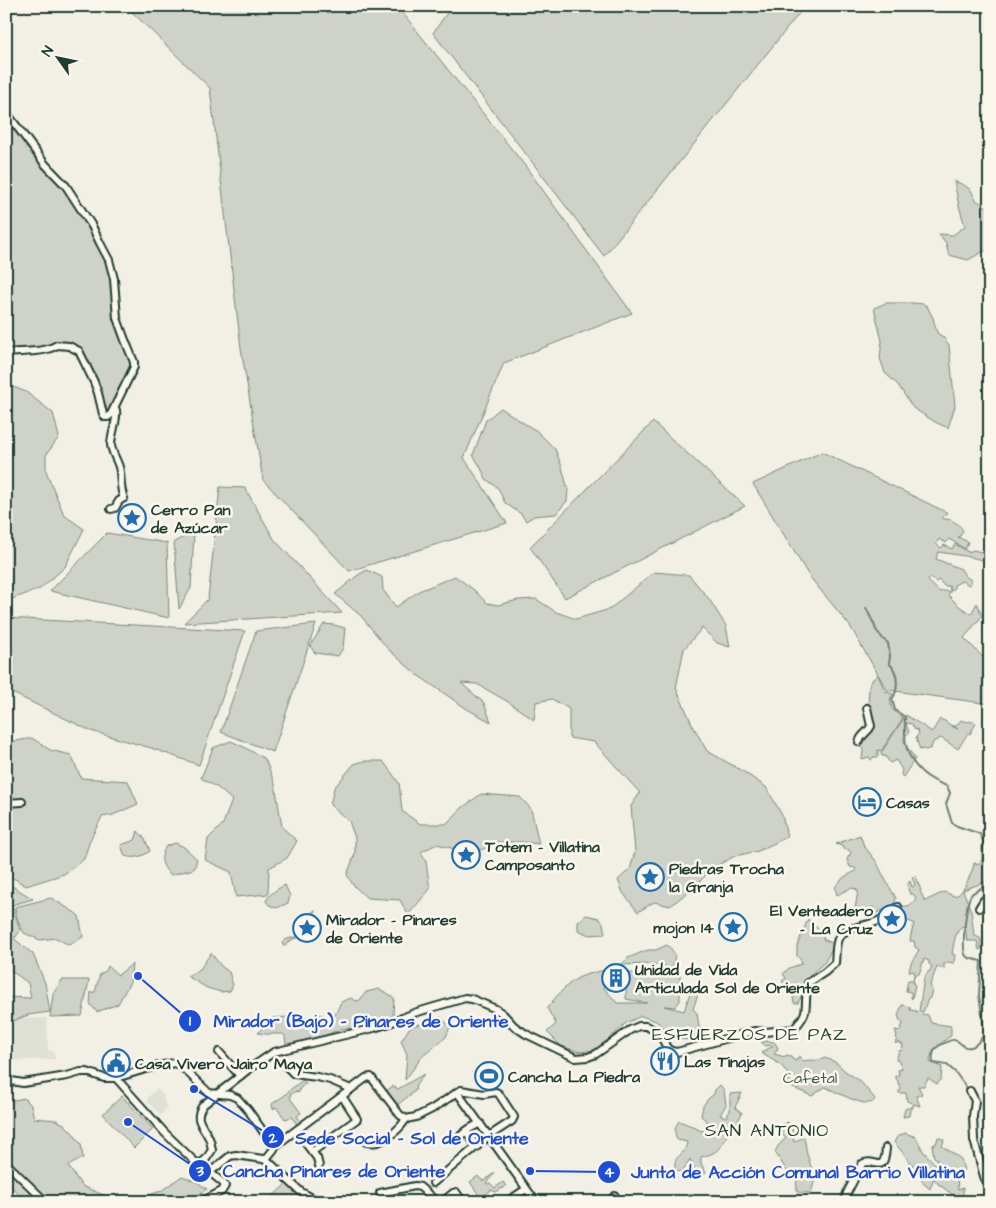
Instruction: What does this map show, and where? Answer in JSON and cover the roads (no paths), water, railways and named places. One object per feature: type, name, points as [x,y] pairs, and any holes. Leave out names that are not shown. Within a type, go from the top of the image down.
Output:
[{"type":"street","points":[[6,112],[45,164],[66,186],[92,226],[109,260],[114,279],[117,318],[134,362],[134,367],[111,414]]},
{"type":"street","points":[[6,353],[43,350],[57,345],[69,346],[79,351],[94,382],[103,414],[105,417],[108,417],[116,410],[117,414],[111,446],[120,470],[120,485],[124,498],[118,501],[115,508],[111,509]]},
{"type":"street","points":[[859,742],[861,736],[872,726],[867,708]]},
{"type":"street","points":[[6,803],[22,802]]},
{"type":"street","points":[[979,908],[984,900],[990,900]]},
{"type":"street","points":[[200,1164],[212,1150],[210,1138],[199,1122],[198,1114],[202,1105],[274,1052],[374,1028],[414,1013],[465,998],[496,1009],[514,1026],[526,1034],[576,1058],[596,1054],[630,1030],[639,1026],[646,1026],[656,1031],[667,1048],[677,1052],[754,1031],[794,1030],[805,1014],[805,994],[808,983],[825,972],[834,963],[839,936],[850,929],[881,920],[898,908]]},
{"type":"street","points":[[219,1052],[240,1076]]},
{"type":"street","points":[[6,1080],[23,1083],[81,1072],[87,1072],[104,1078],[116,1078],[174,1063],[181,1066],[209,1092],[237,1098],[274,1145]]},
{"type":"street","points":[[285,1066],[294,1074],[330,1080],[351,1089]]},
{"type":"street","points":[[264,1160],[274,1149],[274,1145],[296,1131],[366,1078],[371,1077],[400,1115],[406,1119],[424,1113],[463,1090],[484,1094],[496,1092],[499,1094],[514,1120],[489,1136],[433,1183]]},
{"type":"street","points":[[116,1078],[165,1133],[194,1162],[200,1164],[223,1183],[224,1189],[220,1193],[201,1202]]},
{"type":"street","points":[[970,1091],[975,1101],[974,1140],[982,1172],[989,1187]]},
{"type":"street","points":[[457,1092],[536,1202]]},
{"type":"street","points":[[312,1152],[358,1120],[342,1096]]},
{"type":"street","points":[[366,1142],[377,1142],[384,1139],[402,1126],[406,1119]]},
{"type":"street","points":[[459,1137],[480,1123]]},
{"type":"street","points":[[296,1131],[317,1158],[319,1166]]},
{"type":"street","points":[[466,1131],[477,1147]]},
{"type":"street","points":[[844,1202],[862,1164],[870,1161],[877,1164],[881,1163],[884,1160],[886,1148]]},
{"type":"street","points":[[209,1173],[230,1156],[236,1155],[264,1160],[301,1192],[320,1202]]},
{"type":"street","points":[[6,1164],[46,1202]]},
{"type":"street","points":[[380,1193],[415,1186],[420,1187],[437,1202]]},
{"type":"street","points":[[507,1202],[526,1189]]},
{"type":"street","points":[[442,1202],[455,1193],[463,1202]]},
{"type":"street","points":[[608,1202],[615,1196]]},
{"type":"waterway","points":[[866,608],[876,630],[888,643],[889,663],[894,669],[897,681],[892,699],[895,710],[905,717],[905,741],[910,756],[913,762],[928,777],[947,786],[950,793],[946,804],[952,823],[980,834],[986,852],[986,880],[984,885],[972,893],[969,899],[964,945],[966,956],[981,961],[979,995],[985,1034],[977,1044],[971,1047],[965,1047],[954,1040],[942,1044],[936,1048],[933,1057],[933,1063],[947,1065],[955,1072],[969,1091]]},
{"type":"place","name":"Cerro Pan de Azúcar","points":[[132,518]]},
{"type":"place","name":"Casas","points":[[867,802]]},
{"type":"place","name":"Totem - Villatina Camposanto","points":[[466,855]]},
{"type":"place","name":"Piedras Trocha la Granja","points":[[650,877]]},
{"type":"place","name":"El Venteadero - La Cruz","points":[[892,919]]},
{"type":"place","name":"mojon 14","points":[[733,927]]},
{"type":"place","name":"Mirador - Pinares de Oriente","points":[[307,928]]},
{"type":"place","name":"Mirador (Bajo) - Pinares de Oriente","points":[[138,976]]},
{"type":"place","name":"Unidad de Vida Articulada Sol de Oriente","points":[[616,978]]},
{"type":"place","name":"Las Tinajas","points":[[665,1061]]},
{"type":"place","name":"Casa Vivero Jairo Maya","points":[[116,1063]]},
{"type":"place","name":"Cancha La Piedra","points":[[489,1076]]},
{"type":"place","name":"Sede Social - Sol de Oriente","points":[[194,1089]]},
{"type":"place","name":"Cancha Pinares de Oriente","points":[[128,1122]]},
{"type":"place","name":"Junta de Acción Comunal Barrio Villatina","points":[[530,1171]]},
{"type":"district","name":"ESFUERZOS DE PAZ","points":[[750,1034]]},
{"type":"district","name":"SAN ANTONIO","points":[[767,1130]]},
{"type":"park label","name":"Cafetal","points":[[810,1077]]}]
